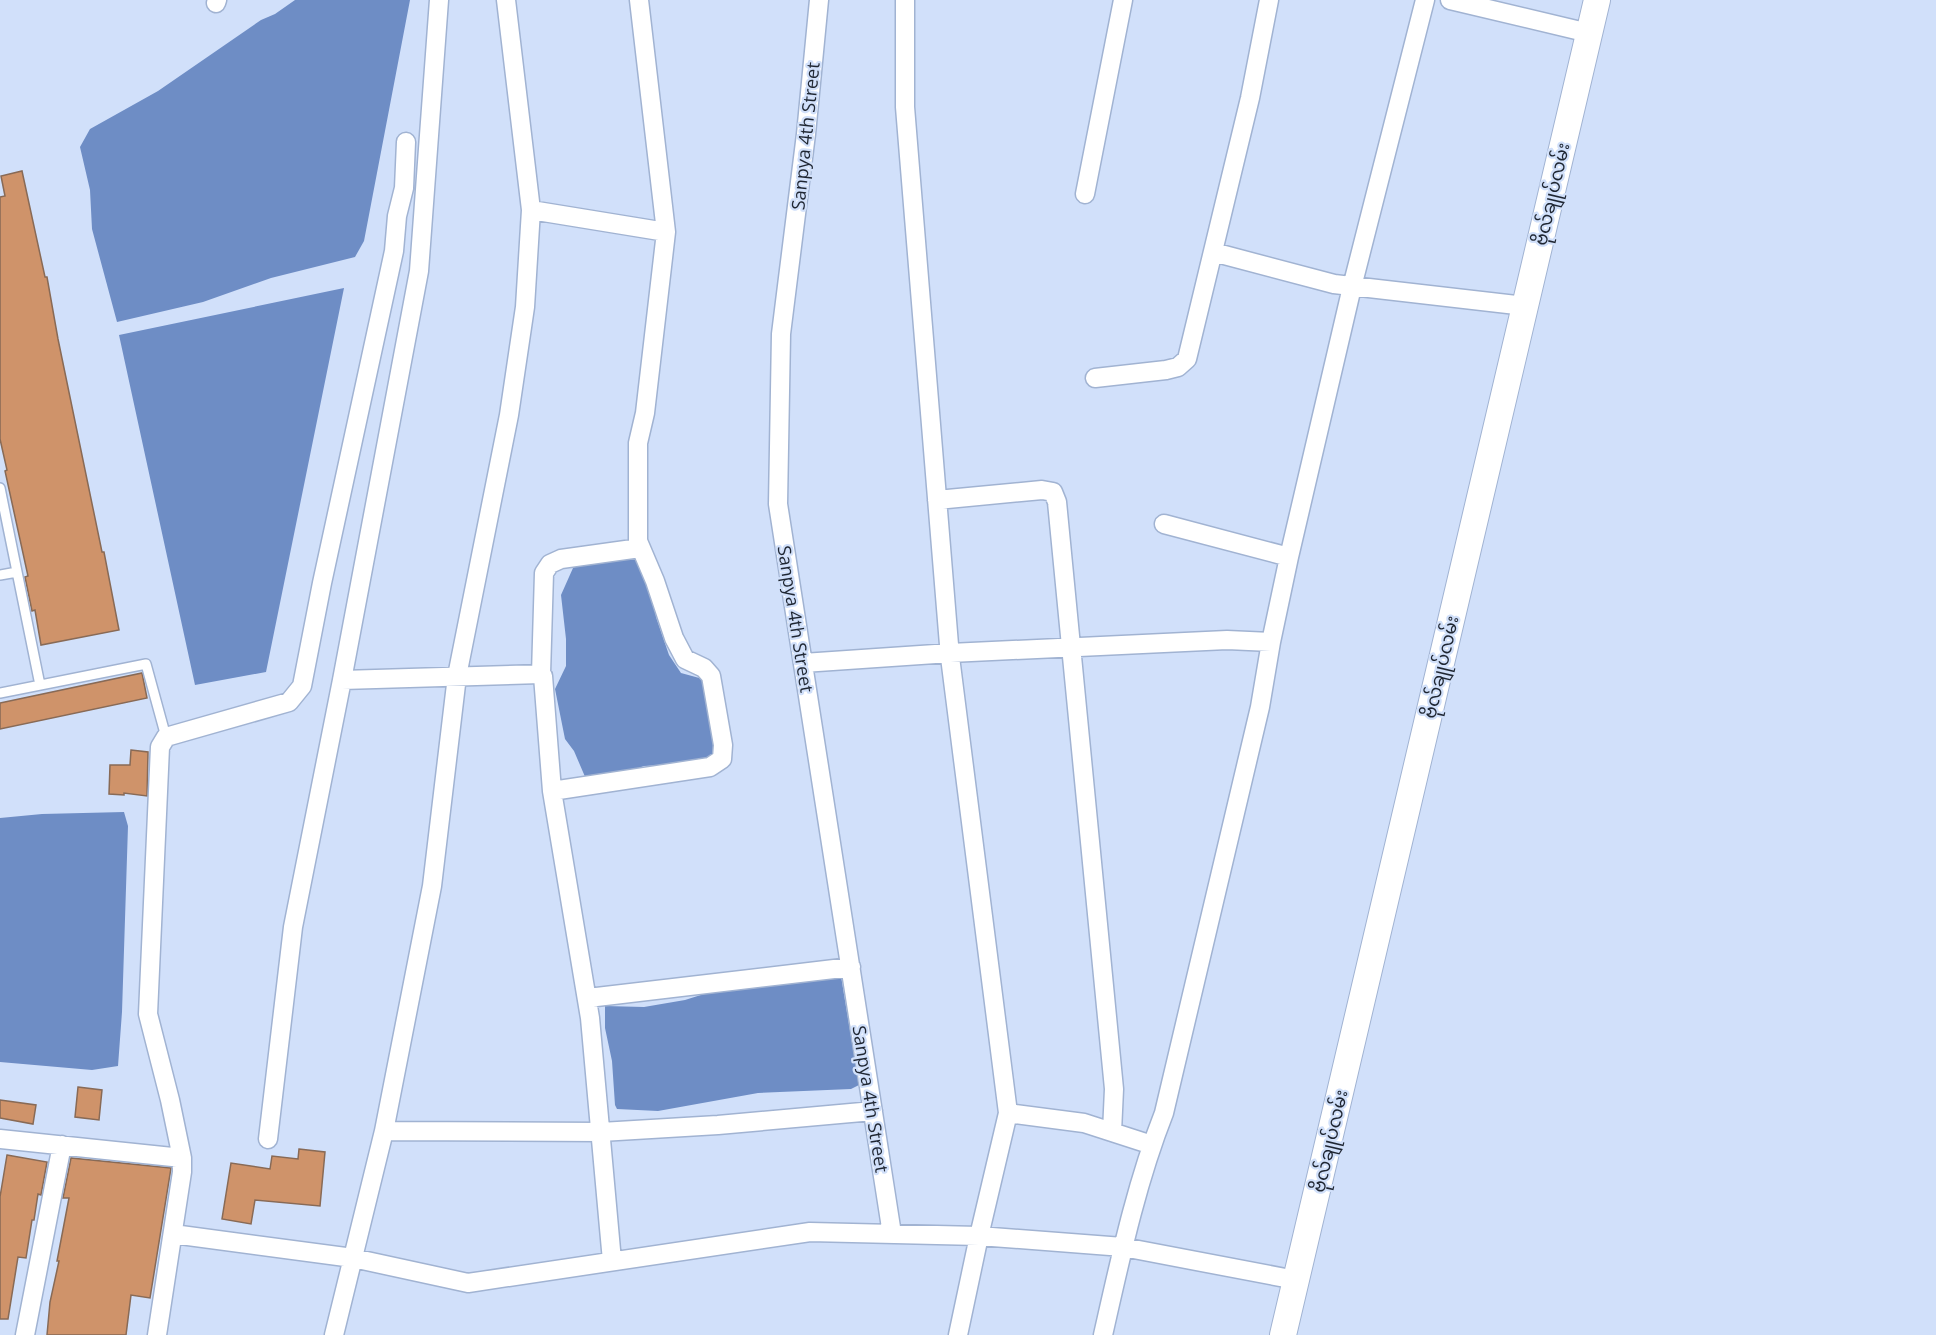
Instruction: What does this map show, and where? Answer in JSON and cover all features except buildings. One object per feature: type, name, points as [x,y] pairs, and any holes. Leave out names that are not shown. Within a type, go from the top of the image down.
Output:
[{"type":"street","points":[[268,1139],[294,927],[419,271],[440,0]]},
{"type":"street","points":[[334,1335],[384,1131],[432,886],[457,676],[512,393],[525,307],[531,210],[506,0]]},
{"type":"street","points":[[552,791],[710,767],[722,759],[723,746],[711,676],[704,668],[686,659],[674,638],[655,581],[640,548],[637,530],[638,443],[650,380],[666,232],[639,0]]},
{"type":"street","name":"Sanpya 4th Street","points":[[819,0],[806,134],[781,334],[778,504],[892,1234]]},
{"type":"street","points":[[905,0],[905,108],[950,653],[1008,1113],[958,1335]]},
{"type":"street","points":[[1085,194],[1123,0]]},
{"type":"street","points":[[1095,378],[1166,370],[1178,367],[1186,359],[1250,98],[1269,0]]},
{"type":"street","points":[[1103,1335],[1123,1247],[1152,1145],[1164,1113],[1260,707],[1289,557],[1352,287],[1425,0]]},
{"type":"street","points":[[1450,0],[1589,33]]},
{"type":"street","name":"ဗိုလ်ချုပ်လမ်း","points":[[1283,1335],[1597,0]]},
{"type":"street","points":[[157,1335],[182,1172],[182,1158],[170,1100],[148,1014],[160,747],[166,737],[289,702],[302,686],[394,251],[397,216],[404,188],[406,142]]},
{"type":"street","points":[[531,210],[666,232]]},
{"type":"street","points":[[1213,252],[1334,284],[1525,306]]},
{"type":"street","points":[[937,500],[1042,490],[1053,492],[1057,502],[1114,1089],[1112,1132]]},
{"type":"street","points":[[1164,524],[1289,557]]},
{"type":"street","points":[[612,1261],[588,998],[552,791],[544,679],[541,674],[544,573],[550,564],[561,559],[640,548]]},
{"type":"street","points":[[803,663],[950,653],[1227,640],[1271,642]]},
{"type":"street","points":[[342,680],[541,674]]},
{"type":"street","points":[[588,998],[851,967]]},
{"type":"street","points":[[384,1131],[601,1132],[718,1125],[873,1111]]},
{"type":"street","points":[[1008,1113],[1083,1123],[1152,1145]]},
{"type":"street","points":[[0,1139],[182,1158]]},
{"type":"street","points":[[25,1335],[62,1145]]},
{"type":"street","points":[[172,1234],[353,1258],[468,1283],[810,1232],[979,1236],[1123,1247],[1296,1280]]},
{"type":"lane","points":[[0,488],[40,685]]},
{"type":"lane","points":[[0,575],[17,572]]},
{"type":"lane","points":[[0,693],[146,663],[166,737]]},
{"type":"water","points":[[295,0],[410,0],[364,241],[355,257],[271,278],[203,302],[117,322],[92,229],[90,190],[80,147],[90,129],[158,91],[261,20],[275,14]]},
{"type":"water","points":[[344,288],[266,672],[195,685],[119,335]]},
{"type":"water","points":[[617,557],[641,561],[650,573],[656,617],[669,655],[681,673],[703,679],[715,732],[714,757],[700,763],[644,766],[628,772],[586,779],[574,751],[565,739],[555,689],[566,666],[566,639],[561,595],[573,568],[589,559]]},
{"type":"water","points":[[124,812],[128,826],[118,1066],[92,1070],[0,1062],[0,818],[42,814]]},
{"type":"water","points":[[841,976],[859,1085],[851,1089],[758,1093],[658,1111],[617,1109],[612,1061],[605,1028],[605,1006],[644,1007],[685,1000],[726,987]]}]
